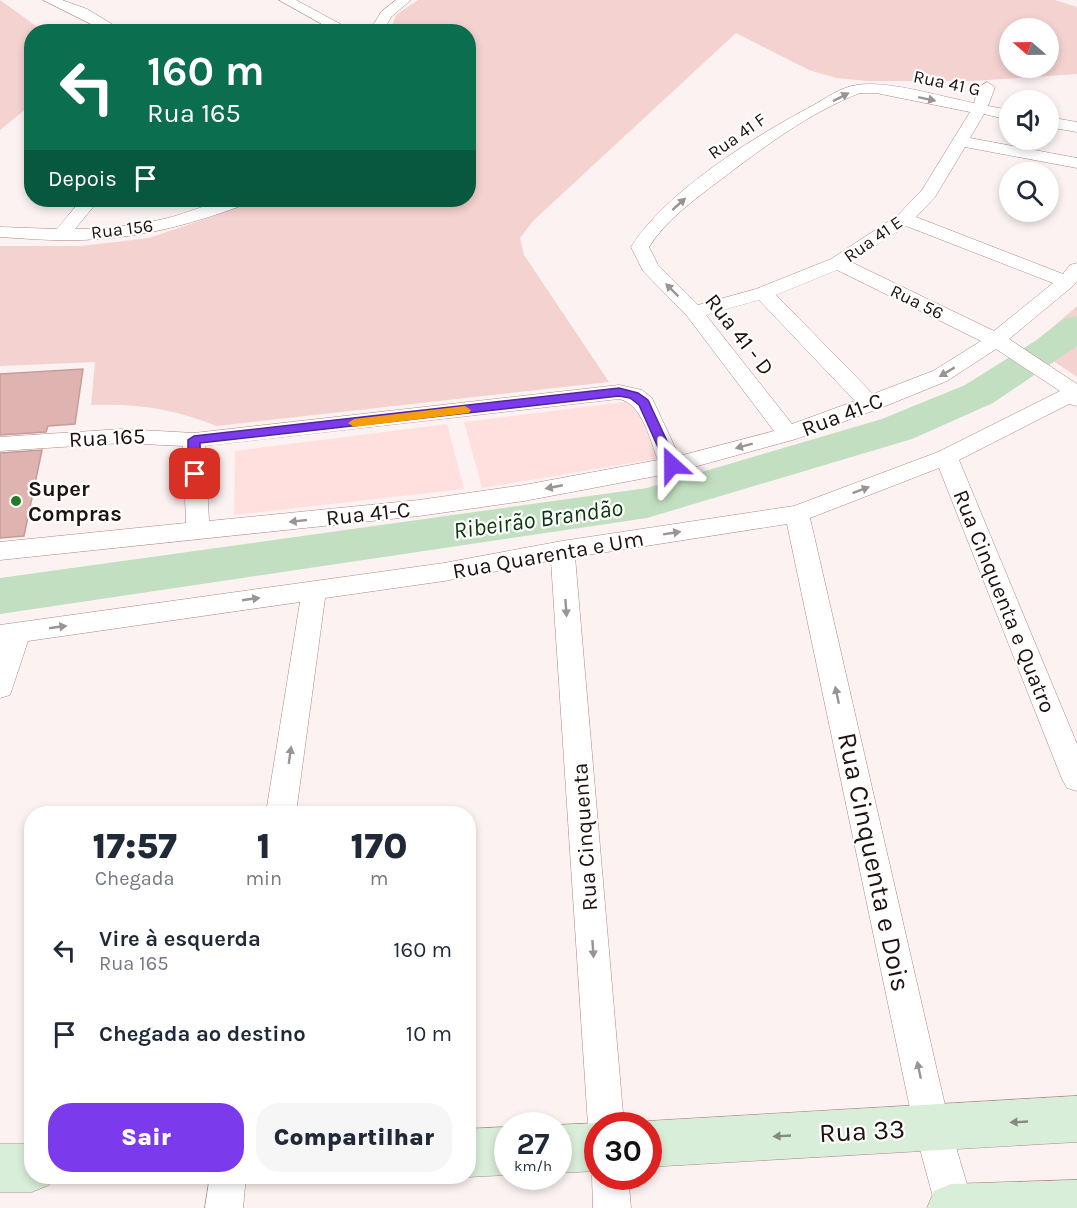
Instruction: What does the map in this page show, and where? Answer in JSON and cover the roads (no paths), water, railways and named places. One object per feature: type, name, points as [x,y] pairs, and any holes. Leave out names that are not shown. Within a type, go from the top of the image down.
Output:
[{"type":"street","points":[[50,0],[82,12],[104,24]]},
{"type":"street","points":[[286,0],[332,24]]},
{"type":"street","points":[[381,24],[386,15],[404,0]]},
{"type":"street","name":"Rua 41 E","points":[[694,312],[762,293],[838,263],[904,219],[929,194],[979,110],[987,87]]},
{"type":"street","name":"Rua 41 G","points":[[876,88],[999,113]]},
{"type":"street","name":"Rua 41 F","points":[[640,247],[651,229],[691,194],[767,136],[847,93],[858,89],[876,88]]},
{"type":"street","points":[[1059,124],[1077,127]]},
{"type":"street","points":[[961,141],[1077,163]]},
{"type":"street","points":[[62,234],[84,207]]},
{"type":"street","name":"Rua 156","points":[[0,232],[97,234],[177,220],[218,207]]},
{"type":"street","points":[[904,219],[1071,276]]},
{"type":"street","name":"Rua 41 - D","points":[[640,247],[650,267],[694,312],[788,434]]},
{"type":"street","name":"Rua 56","points":[[838,263],[996,340],[1070,389]]},
{"type":"street","name":"Rua 41-C","points":[[0,551],[420,508],[524,493],[672,465],[788,434],[940,376],[996,340],[1071,276]]},
{"type":"street","points":[[762,293],[870,404]]},
{"type":"street","name":"Rua Quarenta e Um","points":[[9,634],[444,572],[562,550],[797,514],[946,457],[1070,389]]},
{"type":"street","name":"Rua 165","points":[[0,444],[159,434],[194,440],[619,392],[634,395],[644,403],[672,465]]},
{"type":"street","points":[[194,440],[198,532]]},
{"type":"street","name":"Rua Cinquenta e Quatro","points":[[946,457],[1077,779]]},
{"type":"street","name":"Rua Cinquenta e Dois","points":[[797,514],[932,1127],[954,1208]]},
{"type":"street","name":"Rua Cinquenta","points":[[562,550],[605,1112]]},
{"type":"street","points":[[282,806],[314,590]]},
{"type":"street","points":[[0,687],[9,634]]},
{"type":"street","name":"Rua 33","points":[[662,1143],[1077,1119]]},
{"type":"street","points":[[476,1153],[494,1152]]},
{"type":"street","points":[[0,1168],[24,1168]]},
{"type":"street","points":[[224,1208],[227,1184]]},
{"type":"street","points":[[611,1190],[612,1208]]},
{"type":"street","points":[[954,1208],[1077,1204]]},
{"type":"waterway","name":"Ribeirão Brandão","points":[[0,596],[647,503],[897,429],[979,394],[1049,349],[1077,327]]},
{"type":"place","name":"Super Compras","points":[[16,501]]}]
